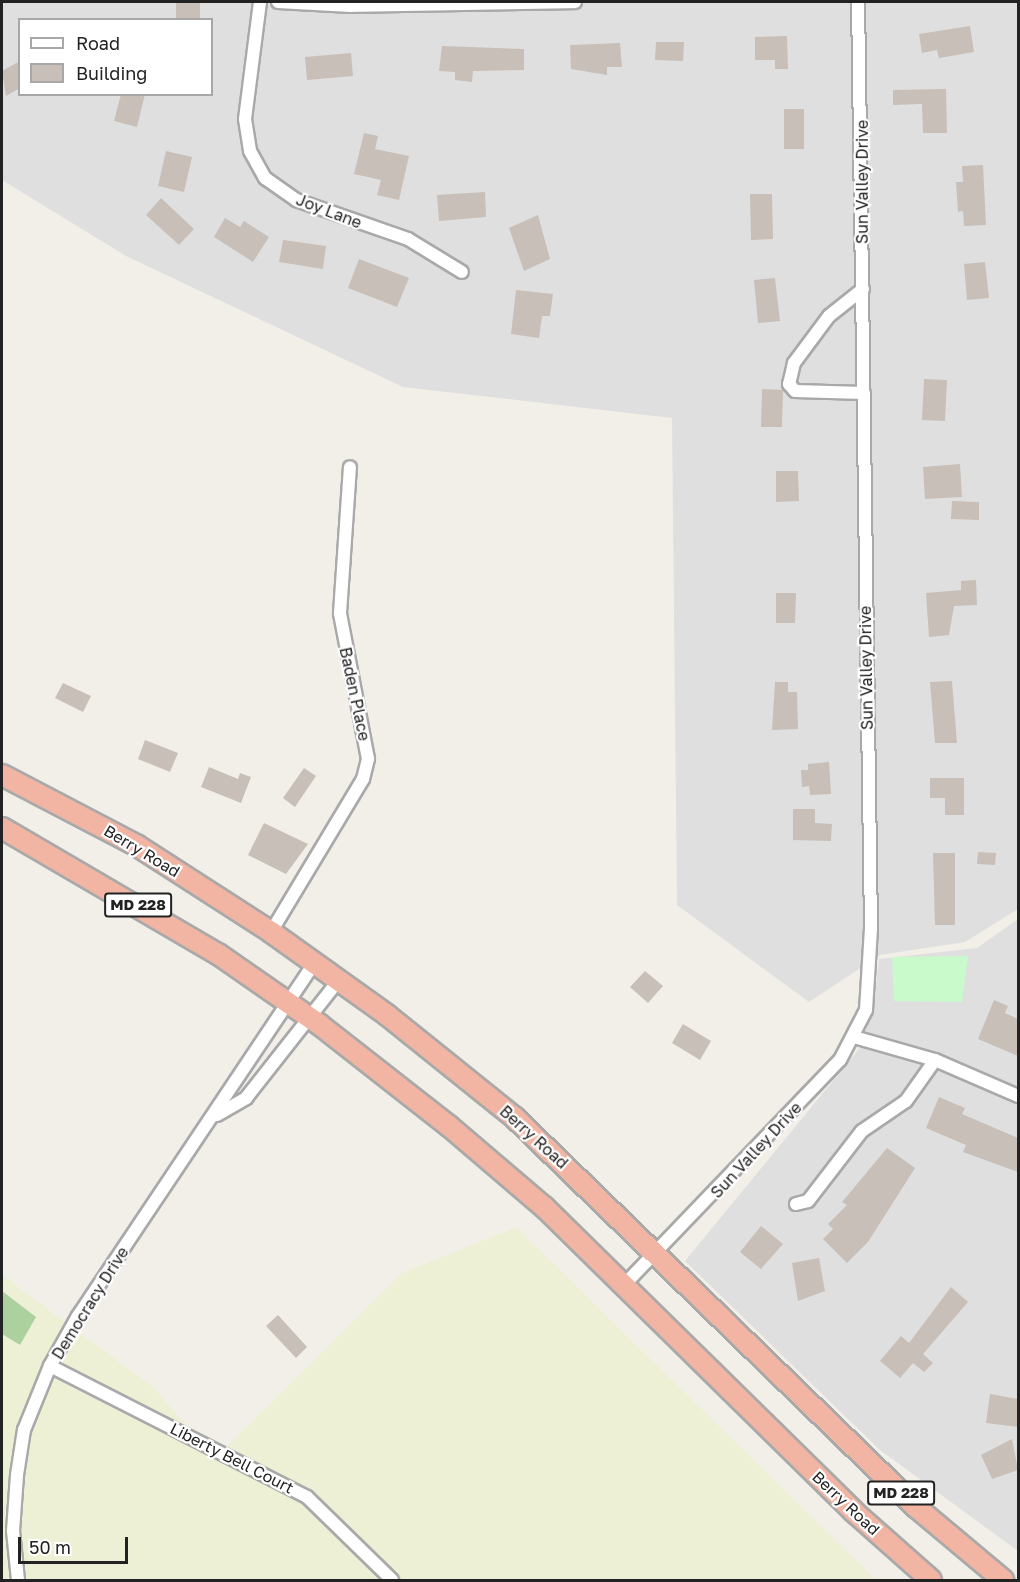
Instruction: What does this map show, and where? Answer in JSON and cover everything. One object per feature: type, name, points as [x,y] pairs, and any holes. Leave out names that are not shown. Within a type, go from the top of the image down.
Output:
[{"type":"highway","name":"Berry Road","points":[[2,775],[136,845],[271,932],[339,980],[515,1118],[916,1507],[1003,1581]]},
{"type":"highway","name":"Berry Road","points":[[2,828],[218,954],[309,1017],[544,1207],[853,1511],[931,1581]]},
{"type":"street","name":"Joy Lane","points":[[260,2],[244,118],[250,151],[265,178],[296,200],[408,239],[462,272]]},
{"type":"street","points":[[278,2],[351,6],[575,2]]},
{"type":"street","name":"Sun Valley Drive","points":[[623,1286],[840,1060],[854,1037],[866,1010],[871,929],[858,2]]},
{"type":"street","points":[[863,289],[829,316],[794,363],[789,384],[795,391],[864,393]]},
{"type":"street","name":"Baden Place","points":[[271,932],[363,779],[368,759],[340,613],[350,467]]},
{"type":"street","name":"Democracy Drive","points":[[18,1581],[13,1531],[17,1475],[24,1430],[50,1366],[78,1316],[290,1004],[314,963]]},
{"type":"street","name":"Democracy Drive","points":[[213,1117],[246,1098],[339,980]]},
{"type":"street","points":[[854,1037],[935,1060],[1018,1095]]},
{"type":"street","points":[[796,1204],[808,1201],[862,1131],[906,1101],[935,1060]]},
{"type":"street","name":"Liberty Bell Court","points":[[50,1366],[307,1497],[392,1581]]},
{"type":"shaded area","points":[[2,2],[1018,2],[1018,909],[965,942],[880,955],[809,1002],[677,905],[672,418],[403,387],[126,256],[2,180]]},
{"type":"shaded area","points":[[1018,919],[1018,1551],[880,1450],[685,1261],[859,1049],[874,1007],[879,959],[977,948]]},
{"type":"green space","points":[[968,956],[962,1002],[894,1001],[892,957]]},
{"type":"green space","points":[[516,1227],[876,1580],[2,1580],[2,1275],[154,1388],[215,1458],[402,1273]]},
{"type":"green space","points":[[2,1291],[36,1317],[20,1345],[2,1334]]},
{"type":"building","points":[[176,2],[200,2],[200,18],[176,18]]},
{"type":"building","points":[[970,26],[974,52],[939,58],[937,50],[922,53],[919,34]]},
{"type":"building","points":[[787,36],[788,69],[775,69],[775,60],[755,60],[755,37]]},
{"type":"building","points":[[656,42],[684,42],[683,61],[655,60]]},
{"type":"building","points":[[620,43],[622,67],[607,67],[607,75],[571,69],[570,45]]},
{"type":"building","points":[[442,46],[524,49],[524,70],[473,71],[472,82],[455,80],[455,72],[439,71]]},
{"type":"building","points":[[351,53],[353,76],[307,80],[305,57]]},
{"type":"building","points":[[18,62],[18,89],[6,96],[2,71]]},
{"type":"building","points":[[946,89],[947,133],[923,133],[922,104],[893,105],[893,90]]},
{"type":"building","points":[[120,96],[145,96],[137,127],[114,121]]},
{"type":"building","points":[[784,109],[804,109],[804,149],[784,149]]},
{"type":"building","points":[[364,133],[378,136],[375,149],[409,156],[399,200],[377,195],[381,180],[354,174]]},
{"type":"building","points":[[166,151],[192,157],[184,192],[158,186]]},
{"type":"building","points":[[983,165],[986,225],[964,226],[963,211],[958,212],[956,182],[963,182],[962,166]]},
{"type":"building","points":[[485,192],[486,217],[439,221],[437,195]]},
{"type":"building","points":[[750,194],[772,194],[773,239],[751,240]]},
{"type":"building","points":[[161,198],[194,229],[179,245],[146,215]]},
{"type":"building","points":[[538,215],[550,259],[524,271],[509,228]]},
{"type":"building","points":[[225,218],[240,227],[244,221],[269,237],[253,262],[214,237]]},
{"type":"building","points":[[283,240],[326,246],[323,269],[279,262]]},
{"type":"building","points":[[359,259],[409,278],[397,307],[348,288]]},
{"type":"building","points":[[985,262],[989,298],[967,300],[964,264]]},
{"type":"building","points":[[775,278],[780,321],[758,323],[754,280]]},
{"type":"building","points":[[516,290],[553,294],[550,316],[542,316],[539,338],[511,334]]},
{"type":"building","points":[[924,379],[947,380],[945,421],[922,420]]},
{"type":"building","points":[[762,389],[783,390],[782,427],[761,427]]},
{"type":"building","points":[[960,464],[962,497],[925,499],[923,467]]},
{"type":"building","points":[[776,471],[798,471],[799,501],[776,502]]},
{"type":"building","points":[[952,501],[979,502],[979,520],[951,519]]},
{"type":"building","points":[[976,580],[977,605],[954,606],[949,635],[929,637],[926,593],[961,590],[961,581]]},
{"type":"building","points":[[776,593],[796,593],[795,623],[776,623]]},
{"type":"building","points":[[952,681],[957,743],[935,743],[930,682]]},
{"type":"building","points":[[775,682],[788,682],[788,692],[797,692],[798,729],[772,730]]},
{"type":"building","points":[[63,683],[91,696],[83,712],[55,698]]},
{"type":"building","points":[[145,740],[178,753],[170,772],[138,759]]},
{"type":"building","points":[[829,762],[831,794],[810,795],[809,786],[802,787],[801,770],[808,770],[808,764]]},
{"type":"building","points":[[209,767],[238,779],[240,773],[251,777],[241,803],[201,787]]},
{"type":"building","points":[[304,768],[316,776],[295,807],[283,798]]},
{"type":"building","points":[[930,778],[964,778],[964,815],[945,815],[945,798],[930,798]]},
{"type":"building","points":[[793,809],[815,809],[815,823],[832,824],[831,841],[793,840]]},
{"type":"building","points":[[264,823],[308,844],[286,874],[248,855]]},
{"type":"building","points":[[978,852],[996,853],[995,865],[977,864]]},
{"type":"building","points":[[933,853],[955,853],[955,925],[935,925]]},
{"type":"building","points":[[645,971],[663,986],[648,1003],[630,987]]},
{"type":"building","points":[[994,1000],[1008,1006],[1005,1013],[1018,1019],[1018,1056],[978,1039]]},
{"type":"building","points":[[683,1024],[711,1041],[700,1060],[672,1043]]},
{"type":"building","points":[[939,1097],[965,1108],[962,1114],[1018,1138],[1018,1172],[963,1152],[966,1145],[926,1128]]},
{"type":"building","points":[[887,1148],[915,1168],[868,1242],[847,1263],[823,1239],[833,1229],[828,1224],[847,1205],[842,1202]]},
{"type":"building","points":[[761,1226],[783,1244],[761,1269],[740,1252]]},
{"type":"building","points":[[819,1258],[825,1291],[798,1301],[792,1263]]},
{"type":"building","points":[[951,1287],[968,1302],[923,1354],[933,1363],[924,1372],[913,1363],[900,1378],[880,1361],[901,1336],[909,1343]]},
{"type":"building","points":[[278,1315],[307,1347],[296,1358],[266,1326]]},
{"type":"building","points":[[990,1394],[1018,1399],[1018,1427],[986,1423]]},
{"type":"building","points":[[1012,1439],[1018,1470],[992,1479],[981,1455]]}]
